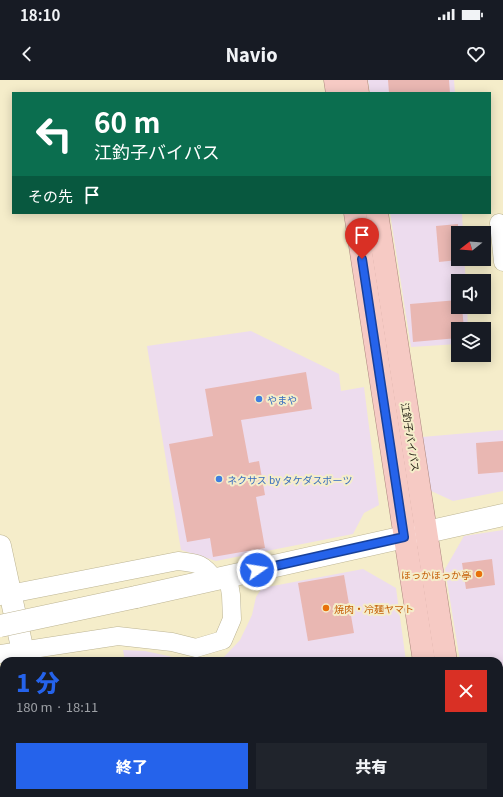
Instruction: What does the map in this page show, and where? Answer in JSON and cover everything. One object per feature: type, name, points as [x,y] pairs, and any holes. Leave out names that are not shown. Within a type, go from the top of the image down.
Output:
[{"type":"highway","points":[[335,80],[337,92]]},
{"type":"highway","points":[[356,80],[358,92]]},
{"type":"highway","points":[[355,214],[423,657]]},
{"type":"highway","name":"江釣子バイパス","points":[[377,214],[445,657]]},
{"type":"street","points":[[499,223],[503,261]]},
{"type":"street","points":[[0,626],[136,598],[503,515]]},
{"type":"street","points":[[0,546],[5,595],[25,656]]},
{"type":"street","points":[[0,654],[25,656],[118,636],[172,642],[196,648],[223,640],[232,619],[231,596],[221,578],[198,563],[178,561],[5,595]]},
{"type":"shaded area","points":[[368,80],[454,80],[455,92],[370,92]]},
{"type":"shaded area","points":[[390,214],[462,214],[463,226],[451,226],[451,266],[465,266],[465,274],[451,274],[451,314],[467,314],[468,322],[451,322],[451,344],[411,347]]},
{"type":"shaded area","points":[[251,331],[339,374],[341,391],[364,387],[379,505],[364,513],[353,534],[216,561],[181,550],[147,346]]},
{"type":"shaded area","points":[[503,430],[503,491],[453,501],[429,490],[422,437]]},
{"type":"shaded area","points":[[503,530],[503,657],[459,657],[445,569],[464,536]]},
{"type":"shaded area","points":[[363,569],[396,588],[405,657],[224,657],[240,640],[252,615],[256,597],[262,588]]},
{"type":"shaded area","points":[[123,650],[145,651],[173,657],[124,657]]},
{"type":"building","points":[[388,80],[449,80],[450,92],[389,92]]},
{"type":"building","points":[[458,224],[458,226],[451,226],[451,261],[439,262],[436,226]]},
{"type":"building","points":[[451,301],[451,314],[463,314],[463,322],[451,322],[451,339],[413,342],[410,304]]},
{"type":"building","name":"ネクサス by タケダスポーツ","points":[[306,372],[312,409],[241,420],[249,463],[259,461],[265,495],[256,497],[265,548],[213,557],[210,538],[187,542],[169,444],[213,436],[205,389]]},
{"type":"building","points":[[503,441],[503,472],[478,474],[476,443]]},
{"type":"building","name":"ほっかほっか亭","points":[[492,559],[495,585],[466,589],[462,563]]},
{"type":"building","name":"焼肉・冷麺ヤマト","points":[[344,575],[354,633],[308,641],[298,583]]},
{"type":"place","name":"やまや","points":[[259,399]]},
{"type":"place","name":"ネクサス by タケダスポーツ","points":[[219,479]]},
{"type":"place","name":"ほっかほっか亭","points":[[479,574]]},
{"type":"place","name":"焼肉・冷麺ヤマト","points":[[326,608]]},
{"type":"route","points":[[257,570],[404,537],[362,259]]}]
